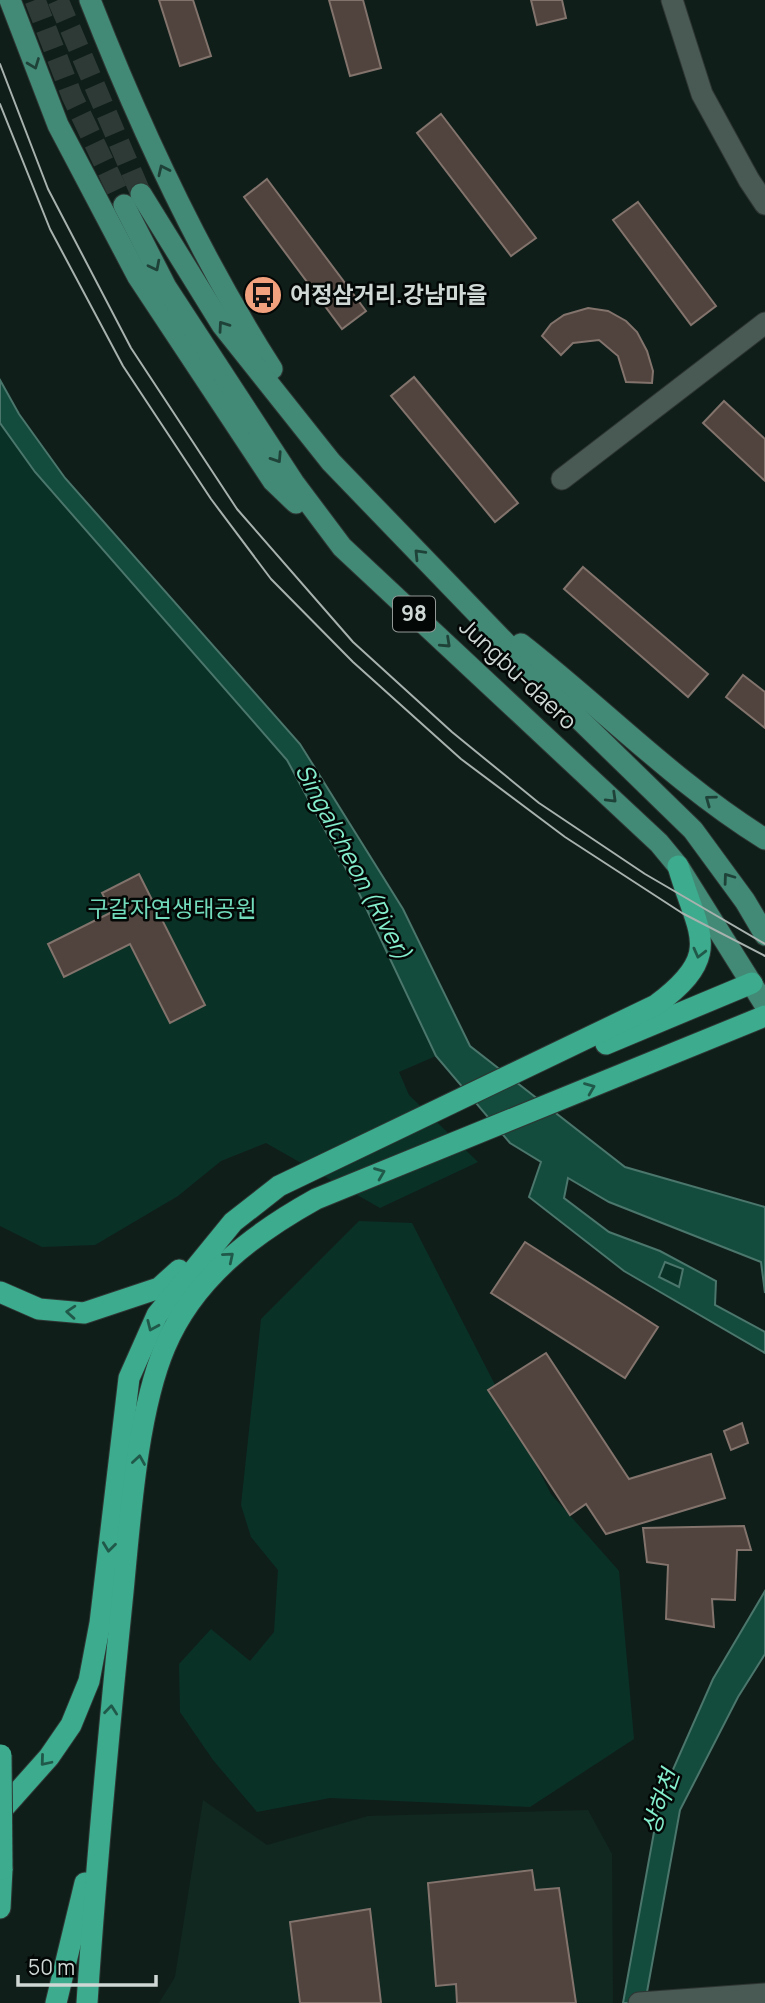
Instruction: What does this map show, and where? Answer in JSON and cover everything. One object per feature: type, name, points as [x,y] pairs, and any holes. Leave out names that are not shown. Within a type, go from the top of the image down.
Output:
[{"type":"highway","points":[[0,1292],[39,1310],[84,1312],[159,1288],[233,1222],[279,1186],[656,1005],[678,989],[697,963],[703,936],[688,901],[678,866]]},
{"type":"highway","points":[[397,1130],[759,982]]},
{"type":"highway","points":[[87,2003],[99,1827],[130,1521],[149,1395],[165,1346],[221,1263],[267,1226],[316,1199],[765,1016]]},
{"type":"highway","points":[[0,1812],[49,1758],[64,1736],[89,1681],[100,1623],[129,1378],[157,1315],[233,1222]]},
{"type":"highway","points":[[0,1908],[1,1748]]},
{"type":"highway","points":[[56,2003],[99,1827]]},
{"type":"main road","points":[[10,0],[58,125],[138,277],[273,481],[342,547]]},
{"type":"main road","points":[[90,0],[117,71],[188,222],[238,316],[331,462]]},
{"type":"main road","name":"Jungbu-daero","points":[[765,935],[745,901],[694,830],[578,718],[331,462],[222,325],[133,200],[166,287],[294,483],[342,547],[578,765],[678,866],[759,982],[765,1005]]},
{"type":"main road","points":[[457,594],[579,689],[668,769],[765,839]]},
{"type":"street","points":[[672,0],[702,94],[765,204]]},
{"type":"street","points":[[562,479],[765,323]]},
{"type":"street","points":[[639,2003],[765,1994]]},
{"type":"shaded area","points":[[203,1800],[267,1845],[368,1816],[588,1810],[612,1854],[613,2003],[159,2003],[175,1977]]},
{"type":"green space","name":"구갈자연생태공원","points":[[0,423],[52,493],[287,760],[358,891],[436,1056],[399,1072],[409,1095],[478,1162],[380,1208],[266,1143],[221,1161],[178,1196],[95,1245],[42,1247],[0,1226]]},
{"type":"green space","points":[[359,1221],[412,1223],[551,1494],[619,1571],[634,1739],[530,1807],[330,1798],[257,1812],[213,1760],[180,1712],[179,1664],[211,1629],[250,1661],[274,1632],[278,1570],[251,1537],[241,1505],[261,1319]]},
{"type":"green space","points":[[664,1262],[683,1269],[679,1287],[659,1277]]},
{"type":"water","name":"Singalcheon (River)","points":[[0,380],[19,414],[65,478],[300,744],[403,909],[470,1046],[625,1167],[765,1207],[765,1293],[761,1262],[609,1202],[568,1178],[564,1198],[609,1232],[660,1251],[716,1281],[715,1305],[765,1332],[765,1353],[624,1271],[529,1197],[541,1162],[510,1143],[436,1056],[358,891],[287,760],[35,472],[0,423]],"holes":[[[665,1262],[683,1269],[679,1287],[659,1277]]]},
{"type":"water","name":"상하천","points":[[765,1591],[765,1654],[738,1697],[680,1810],[645,2003],[623,2003],[660,1799],[713,1679]]},
{"type":"building","points":[[159,0],[193,0],[211,56],[180,66]]},
{"type":"building","points":[[329,0],[363,0],[381,68],[350,76]]},
{"type":"building","points":[[531,0],[562,0],[566,18],[537,25]]},
{"type":"building","points":[[441,114],[536,238],[511,256],[417,133]]},
{"type":"building","points":[[267,179],[366,311],[342,329],[244,197]]},
{"type":"building","points":[[638,202],[716,306],[691,325],[613,220]]},
{"type":"building","points":[[588,308],[608,311],[626,321],[637,332],[653,371],[652,383],[626,382],[618,356],[599,340],[573,343],[561,355],[542,336],[551,324],[564,315]]},
{"type":"building","points":[[414,377],[518,503],[495,522],[391,396]]},
{"type":"building","points":[[724,401],[765,439],[765,481],[703,423]]},
{"type":"building","points":[[583,567],[708,674],[688,697],[564,589]]},
{"type":"building","points":[[743,675],[765,692],[765,728],[726,697]]},
{"type":"building","points":[[139,874],[205,1005],[170,1023],[130,944],[64,977],[48,944],[112,912],[102,893]]},
{"type":"building","points":[[525,1242],[658,1327],[625,1378],[491,1293]]},
{"type":"building","points":[[546,1353],[629,1479],[711,1454],[725,1498],[606,1534],[586,1504],[570,1515],[488,1390]]},
{"type":"building","points":[[742,1423],[748,1443],[731,1450],[724,1431]]},
{"type":"building","points":[[744,1526],[751,1550],[737,1550],[735,1600],[712,1599],[714,1627],[666,1619],[668,1565],[647,1562],[643,1528]]},
{"type":"building","points":[[532,1870],[535,1890],[559,1888],[576,2003],[457,2003],[456,1984],[436,1986],[428,1883]]},
{"type":"building","points":[[370,1909],[381,2003],[300,2003],[290,1922]]},
{"type":"tunnel","points":[[35,0],[72,96],[124,205]]},
{"type":"tunnel","points":[[58,0],[141,194]]},
{"type":"tram line","points":[[0,64],[48,189],[131,348],[237,509],[353,642],[452,732],[539,803],[645,874],[765,944]]},
{"type":"tram line","points":[[0,104],[50,229],[123,366],[211,499],[271,579],[353,662],[461,759],[565,837],[682,913],[765,956]]},
{"type":"place","name":"어정삼거리.강남마을","points":[[263,295]]}]
